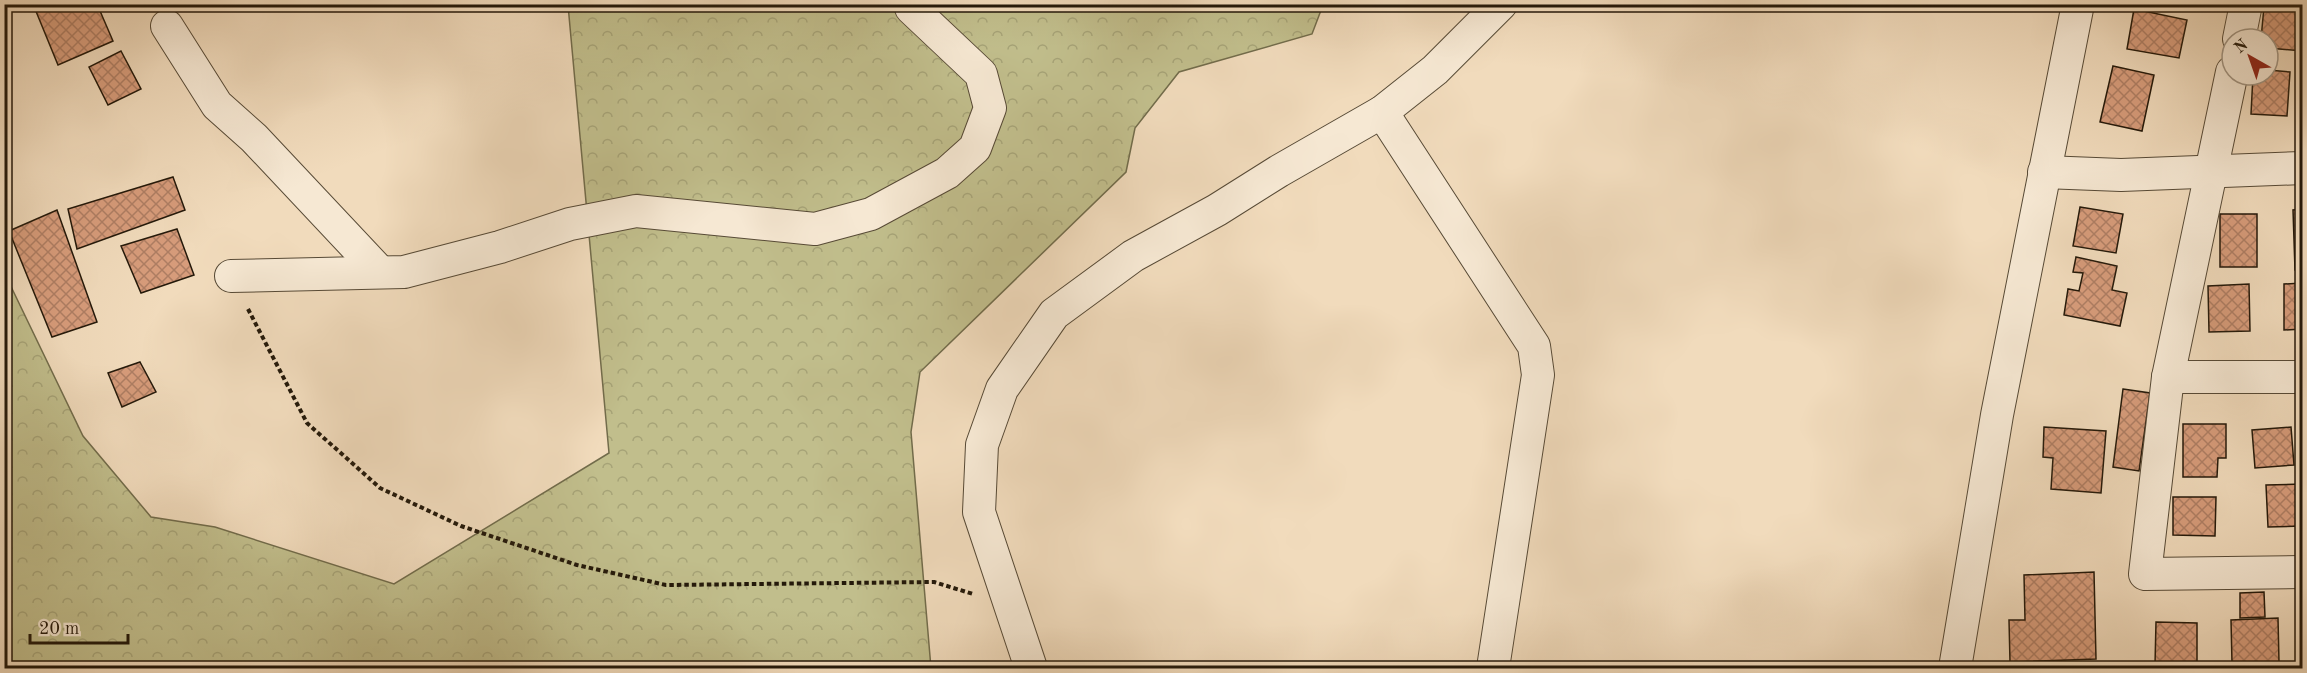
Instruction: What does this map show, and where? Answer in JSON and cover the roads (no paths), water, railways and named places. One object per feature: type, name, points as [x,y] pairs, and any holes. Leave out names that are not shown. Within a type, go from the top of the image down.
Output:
[{"type":"street","points":[[231,276],[404,272],[500,247],[570,224],[636,211],[815,229],[871,214],[947,173],[975,148],[990,108],[981,74],[911,8],[910,4]]},
{"type":"street","points":[[1031,669],[979,512],[982,446],[1002,389],[1054,314],[1133,256],[1217,210],[1279,171],[1382,112],[1435,70],[1501,4]]},
{"type":"street","points":[[1956,669],[1997,416],[2078,4]]},
{"type":"street","points":[[2241,27],[2246,4]]},
{"type":"street","points":[[167,26],[217,105],[254,138],[380,272]]},
{"type":"street","points":[[2229,87],[2168,377],[2145,574],[2302,572]]},
{"type":"street","points":[[1382,112],[1534,346],[1538,375],[1493,669]]},
{"type":"street","points":[[2044,172],[2121,175],[2302,168]]},
{"type":"street","points":[[2168,377],[2302,377]]}]
